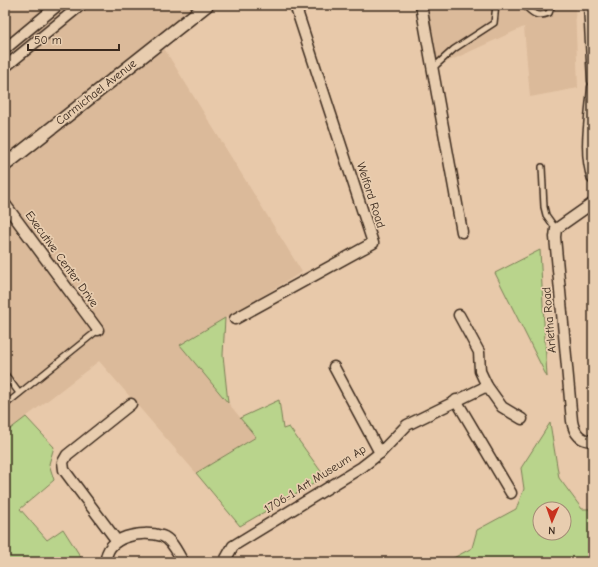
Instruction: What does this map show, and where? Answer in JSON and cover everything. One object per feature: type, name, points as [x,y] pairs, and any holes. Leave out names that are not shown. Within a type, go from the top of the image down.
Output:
[{"type":"street","points":[[5,49],[58,5]]},
{"type":"street","points":[[5,67],[81,5]]},
{"type":"street","name":"Carmichael Avenue","points":[[5,165],[207,5]]},
{"type":"street","name":"Welford Road","points":[[235,319],[373,243],[295,5]]},
{"type":"street","points":[[421,5],[462,232]]},
{"type":"street","points":[[589,5],[593,81]]},
{"type":"street","points":[[593,87],[588,149],[589,167],[593,179]]},
{"type":"street","points":[[556,229],[593,203]]},
{"type":"street","name":"Executive Center Drive","points":[[5,204],[98,330]]},
{"type":"street","name":"Arletha Road","points":[[556,229],[555,237],[572,421],[574,431],[581,438],[593,441]]},
{"type":"street","points":[[459,315],[479,352],[480,370],[487,386],[502,407],[522,419]]},
{"type":"street","points":[[334,367],[380,452]]},
{"type":"street","name":"1706-1 Art Museum Ap","points":[[224,562],[233,546],[340,482],[380,452],[407,425],[487,386]]},
{"type":"street","points":[[456,400],[511,493]]},
{"type":"street","points":[[117,541],[64,470],[63,462],[67,455],[130,404]]},
{"type":"street","points":[[106,562],[106,555],[110,547],[117,541],[141,534],[163,536],[170,542],[183,562]]},
{"type":"lane","points":[[432,69],[454,49],[494,23],[496,5]]},
{"type":"lane","points":[[524,5],[534,14],[542,16],[548,13],[552,5]]},
{"type":"lane","points":[[542,167],[544,207],[546,215],[556,229]]},
{"type":"lane","points":[[5,405],[98,330]]},
{"type":"lane","points":[[5,374],[19,393]]},
{"type":"shaded area","points":[[5,5],[196,5],[157,37],[302,272],[181,345],[256,437],[196,473],[99,361],[5,433]]},
{"type":"shaded area","points":[[427,5],[575,5],[578,88],[530,97],[524,27],[436,67]]},
{"type":"green space","points":[[540,250],[547,377],[495,273]]},
{"type":"green space","points":[[225,318],[223,355],[228,403],[180,345]]},
{"type":"green space","points":[[279,400],[283,429],[289,427],[325,477],[240,526],[196,473],[256,437],[240,418]]},
{"type":"green space","points":[[26,417],[54,447],[49,464],[54,480],[20,509],[47,540],[63,529],[84,562],[5,562],[5,433]]},
{"type":"green space","points":[[550,423],[559,478],[582,509],[593,509],[593,562],[446,562],[472,548],[477,530],[516,509],[524,489],[521,468]]}]
